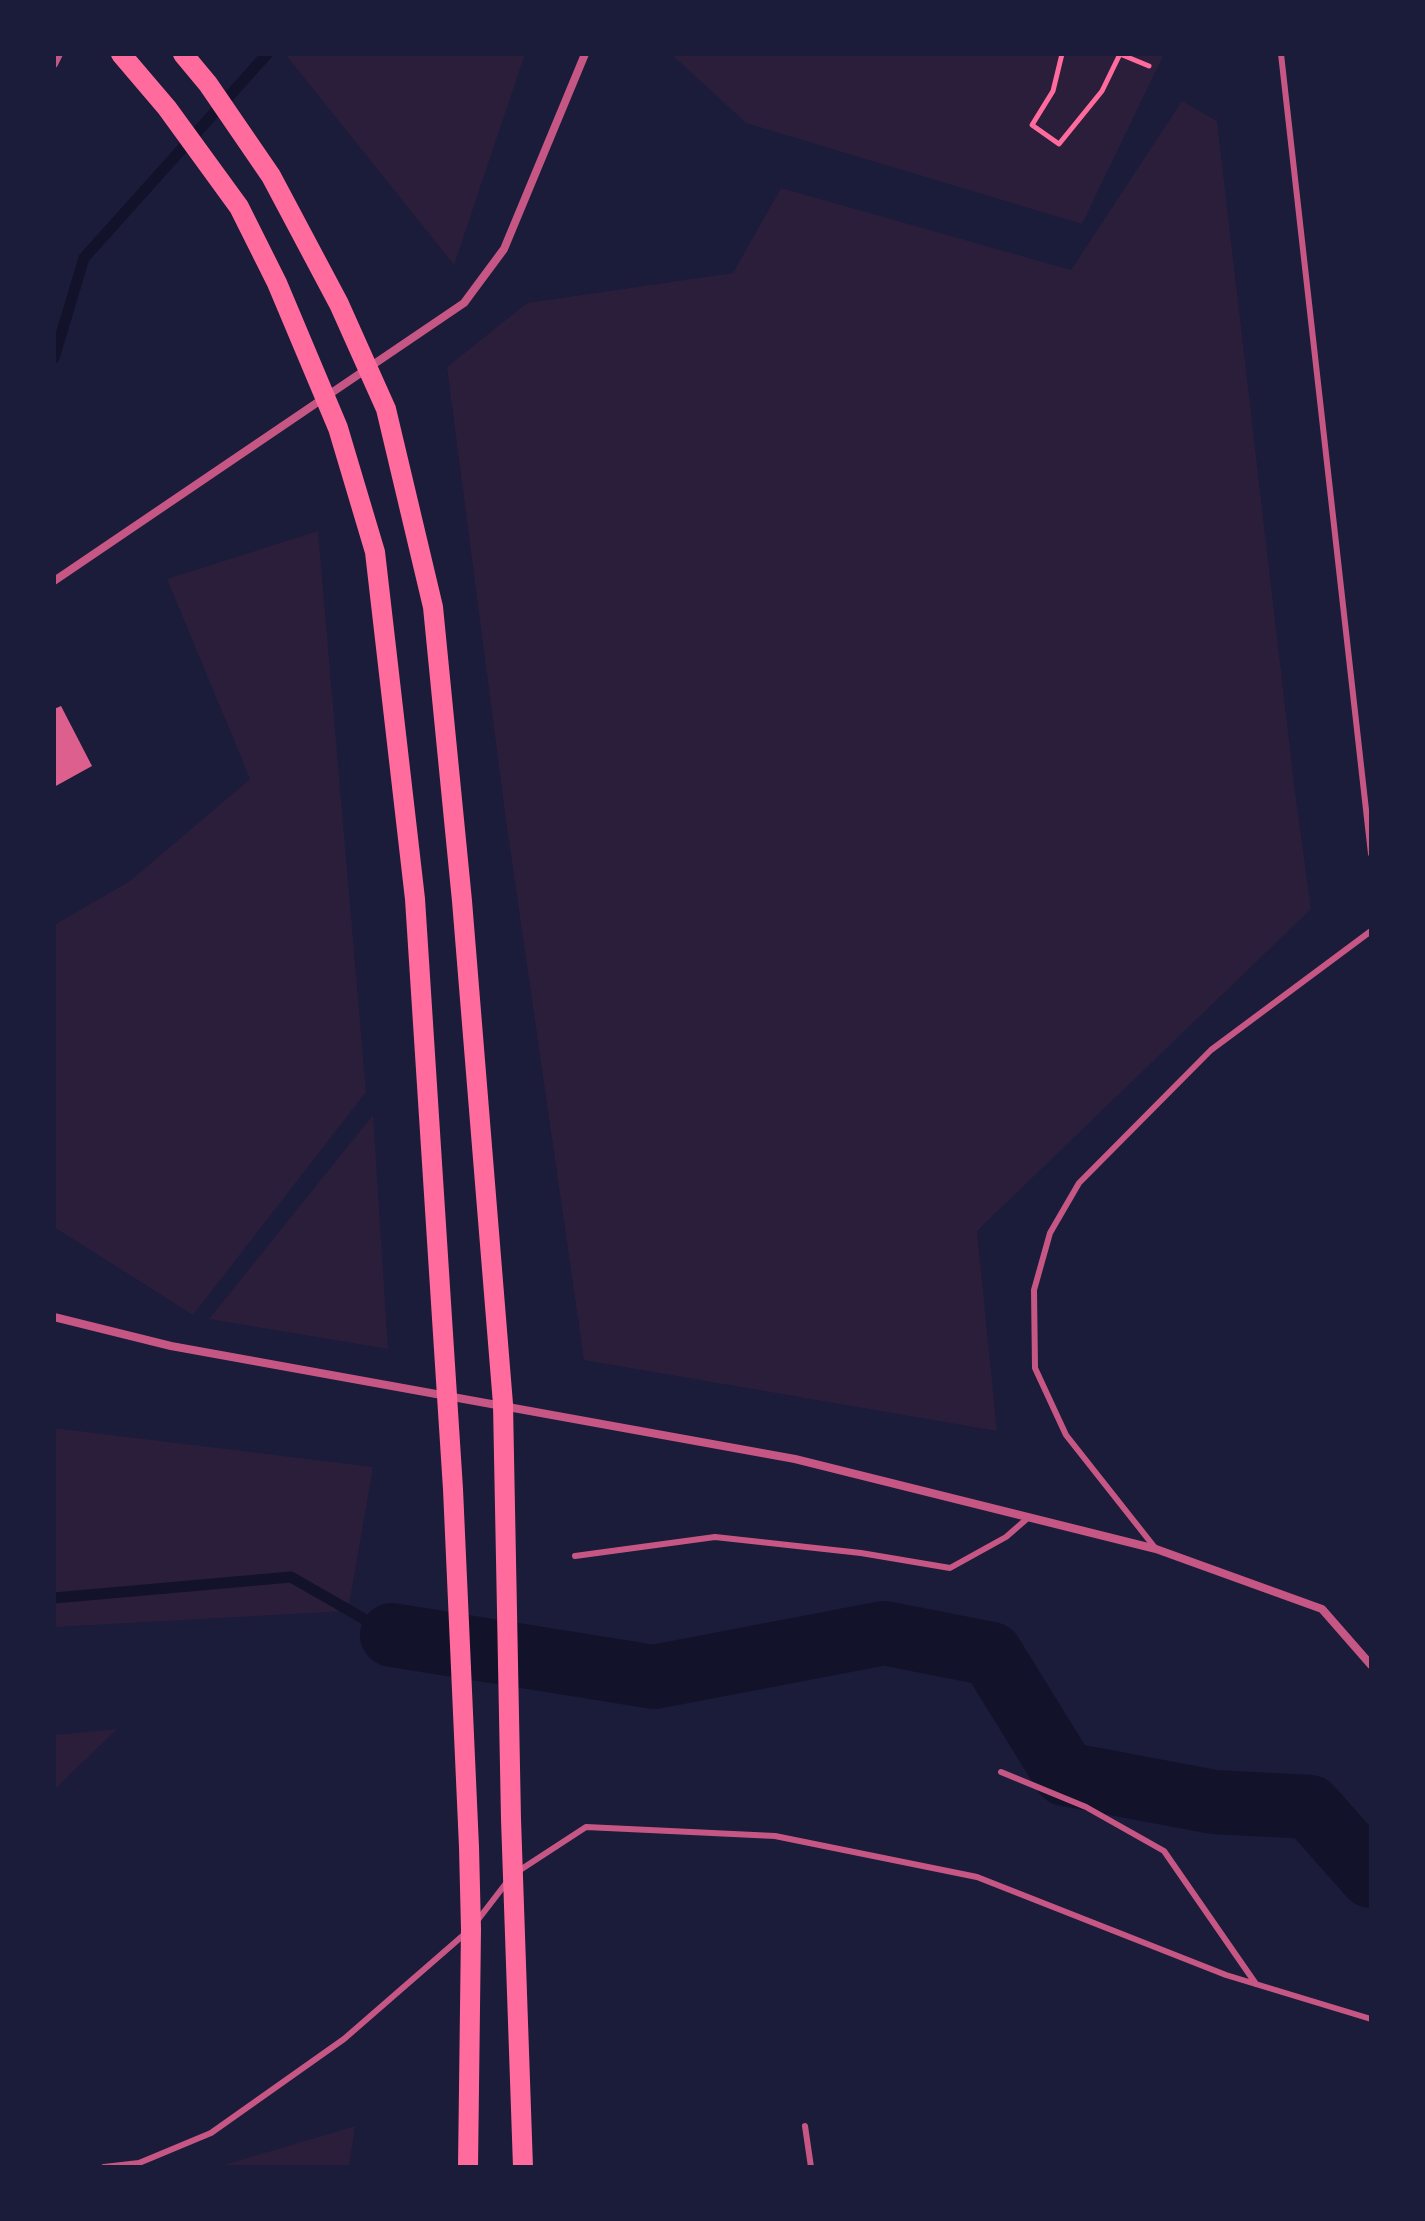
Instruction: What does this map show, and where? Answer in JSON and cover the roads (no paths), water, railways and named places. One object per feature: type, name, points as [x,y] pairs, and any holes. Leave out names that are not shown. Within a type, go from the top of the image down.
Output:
[{"type":"main road","points":[[121,54],[167,108],[239,207],[277,283],[338,428],[375,552],[415,899],[453,1489],[471,1929],[468,2167]]},
{"type":"main road","points":[[183,54],[208,84],[271,176],[339,304],[386,409],[433,607],[462,901],[503,1404],[511,1819],[523,2167]]},
{"type":"street","points":[[54,64],[59,54]]},
{"type":"street","points":[[54,581],[464,303],[504,249],[585,54]]},
{"type":"street","points":[[54,1317],[171,1346],[795,1459],[1156,1549],[1322,1609],[1371,1665]]},
{"type":"lane","points":[[1281,54],[1371,854]]},
{"type":"lane","points":[[1156,1549],[1066,1435],[1035,1368],[1034,1290],[1050,1233],[1079,1183],[1211,1050],[1371,931]]},
{"type":"lane","points":[[575,1556],[715,1537],[861,1553],[950,1568],[1006,1537],[1029,1517]]},
{"type":"lane","points":[[1001,1772],[1086,1807],[1164,1851],[1256,1984]]},
{"type":"lane","points":[[104,2167],[139,2163],[211,2133],[344,2039],[471,1929],[513,1873],[586,1827],[775,1836],[977,1877],[1226,1975],[1371,2019]]},
{"type":"lane","points":[[805,2126],[811,2167]]},
{"type":"waterway","points":[[54,358],[84,258],[267,54]]},
{"type":"waterway","points":[[54,1598],[291,1577],[392,1635]]},
{"type":"waterway","points":[[392,1635],[654,1677],[884,1633],[991,1654],[1065,1774],[1214,1802],[1310,1807],[1371,1876]]}]
